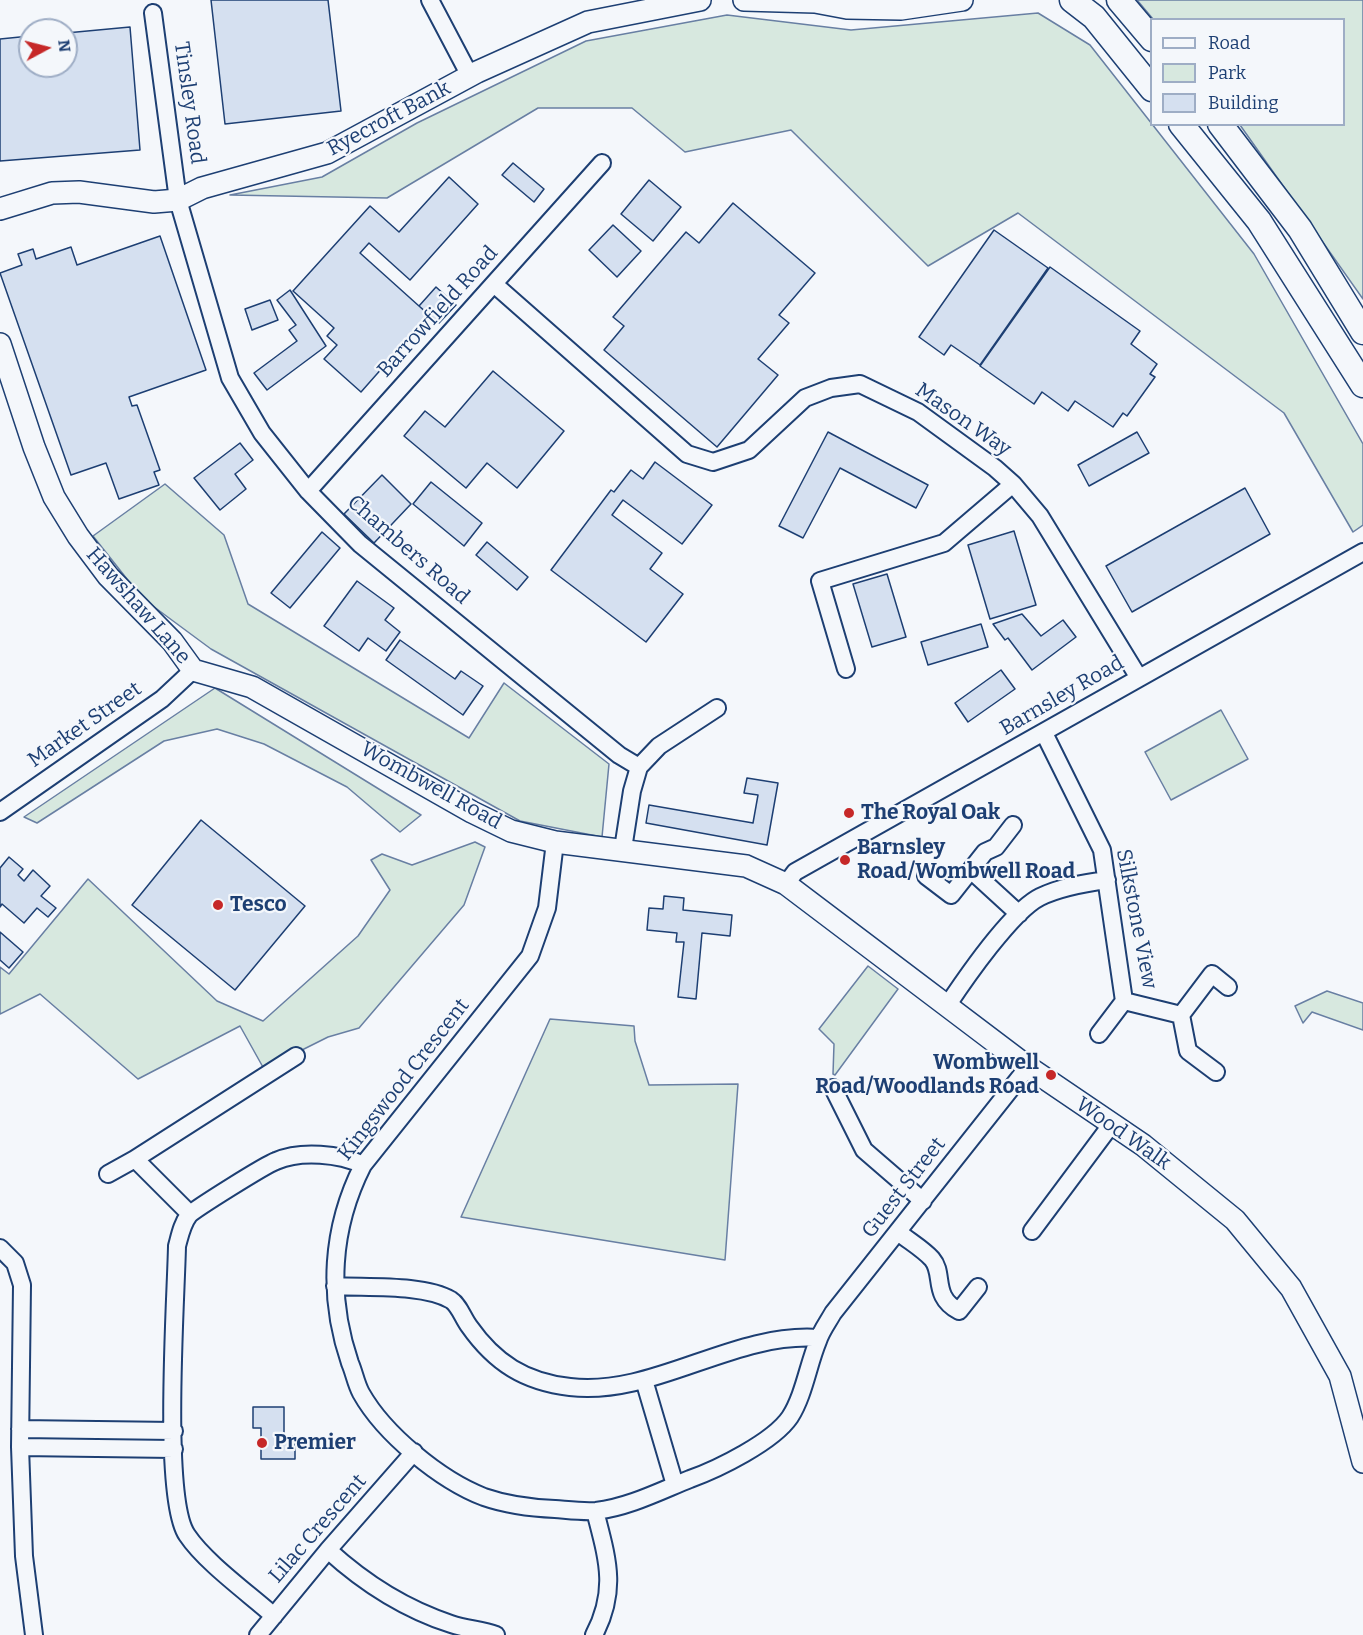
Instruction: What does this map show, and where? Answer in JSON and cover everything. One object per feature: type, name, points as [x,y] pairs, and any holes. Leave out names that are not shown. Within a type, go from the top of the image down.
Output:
[{"type":"highway","points":[[1072,0],[1094,17],[1150,86]]},
{"type":"highway","points":[[1119,0],[1150,37]]},
{"type":"highway","points":[[1182,126],[1259,221],[1363,385]]},
{"type":"highway","points":[[1222,126],[1300,229],[1363,332]]},
{"type":"main road","name":"Ryecroft Bank","points":[[0,209],[52,193],[79,192],[154,202],[178,200],[202,188],[327,153],[470,76],[588,21],[700,0]]},
{"type":"main road","points":[[744,0],[816,1],[848,8],[901,9],[962,0]]},
{"type":"main road","name":"Hawshaw Lane","points":[[0,344],[33,447],[54,497],[78,536],[108,576],[172,641],[193,670]]},
{"type":"main road","name":"Wombwell Road","points":[[193,670],[252,687],[472,812],[511,831],[555,842],[746,866],[786,884]]},
{"type":"main road","name":"Wood Walk","points":[[786,884],[1028,1067],[1143,1145],[1235,1220],[1291,1288],[1340,1376],[1363,1462]]},
{"type":"street","points":[[429,0],[470,76]]},
{"type":"street","name":"Tinsley Road","points":[[153,13],[178,200]]},
{"type":"street","name":"Barrowfield Road","points":[[308,491],[602,163]]},
{"type":"street","name":"Chambers Road","points":[[178,200],[230,378],[261,433],[308,491],[360,544],[620,755],[639,767]]},
{"type":"street","name":"Mason Way","points":[[494,284],[687,454],[713,462],[749,450],[805,398],[831,388],[860,384],[918,412],[1013,484],[1048,529],[1139,678]]},
{"type":"street","points":[[846,669],[820,581],[944,543],[1013,484]]},
{"type":"street","name":"Barnsley Road","points":[[786,884],[795,872],[1363,552]]},
{"type":"street","name":"Market Street","points":[[0,811],[162,699],[193,670]]},
{"type":"street","points":[[623,849],[632,791],[639,767],[659,746],[717,708]]},
{"type":"street","name":"Silkstone View","points":[[1044,733],[1102,850],[1125,1001],[1181,1015]]},
{"type":"street","points":[[926,876],[951,895],[985,852],[996,847],[1013,825]]},
{"type":"street","name":"Kingswood Crescent","points":[[555,842],[547,908],[530,956],[363,1165],[349,1193],[335,1253],[335,1286],[339,1323],[361,1392],[381,1421],[446,1478],[483,1496],[522,1507],[595,1511],[635,1501],[675,1485]]},
{"type":"street","points":[[972,871],[1018,914]]},
{"type":"street","points":[[947,1006],[1018,914],[1039,897],[1083,883],[1107,880]]},
{"type":"street","points":[[1216,1072],[1188,1051],[1181,1015],[1212,975],[1228,987]]},
{"type":"street","points":[[1099,1034],[1125,1001]]},
{"type":"street","points":[[108,1174],[296,1056]]},
{"type":"street","name":"Guest Street","points":[[675,1485],[739,1456],[789,1418],[802,1388],[818,1338],[833,1313],[1028,1067]]},
{"type":"street","points":[[833,1088],[864,1150],[923,1201]]},
{"type":"street","points":[[1032,1231],[1111,1125]]},
{"type":"street","points":[[274,1616],[198,1549],[186,1534],[179,1517],[174,1449],[177,1246],[190,1214],[277,1160],[296,1156],[326,1156],[363,1165]]},
{"type":"street","points":[[135,1159],[190,1214]]},
{"type":"street","points":[[898,1232],[933,1260],[941,1294],[956,1309],[959,1311],[978,1287]]},
{"type":"street","points":[[0,1248],[15,1263],[22,1284],[20,1447],[24,1556],[34,1635]]},
{"type":"street","points":[[335,1286],[437,1293],[454,1302],[488,1352],[515,1371],[542,1382],[572,1387],[644,1380],[717,1353],[802,1337],[818,1338]]},
{"type":"street","points":[[644,1380],[675,1485]]},
{"type":"street","points":[[20,1429],[174,1431]]},
{"type":"street","points":[[20,1447],[174,1449]]},
{"type":"street","name":"Lilac Crescent","points":[[258,1635],[328,1550],[414,1452]]},
{"type":"street","points":[[594,1635],[605,1614],[610,1586],[606,1553],[595,1511]]},
{"type":"street","points":[[328,1550],[355,1574],[397,1600],[451,1624],[496,1635]]},
{"type":"green space","points":[[1137,0],[1363,0],[1363,299],[1241,126],[1345,126],[1345,18],[1152,18]]},
{"type":"green space","points":[[1038,13],[1090,45],[1150,121],[1150,126],[1154,126],[1254,254],[1363,444],[1363,525],[1353,532],[1284,413],[1018,213],[928,266],[791,130],[685,152],[632,108],[538,108],[387,198],[230,195],[322,177],[417,123],[586,41],[727,15],[851,30]]},
{"type":"green space","points":[[165,484],[224,535],[248,604],[469,738],[504,683],[609,764],[602,837],[520,821],[211,649],[142,598],[93,536]]},
{"type":"green space","points":[[215,688],[421,815],[400,832],[347,787],[264,744],[217,729],[164,741],[37,823],[24,817]]},
{"type":"green space","points":[[1221,710],[1248,759],[1171,800],[1145,752]]},
{"type":"green space","points":[[475,842],[485,847],[464,905],[359,1028],[328,1037],[264,1069],[240,1026],[138,1079],[40,994],[0,1014],[0,967],[9,974],[88,879],[217,1001],[263,1021],[358,936],[390,890],[371,860],[382,854],[412,865]]},
{"type":"green space","points":[[868,966],[898,989],[835,1075],[833,1074],[834,1044],[819,1029]]},
{"type":"green space","points":[[1327,991],[1363,1003],[1363,1030],[1312,1012],[1303,1023],[1295,1006]]},
{"type":"green space","points":[[550,1019],[634,1026],[635,1041],[649,1085],[738,1084],[725,1260],[461,1217]]},
{"type":"building","points":[[211,0],[328,0],[341,111],[225,124]]},
{"type":"building","points":[[130,27],[140,150],[0,161],[0,39],[18,37],[18,78],[78,78],[78,32]]},
{"type":"building","points":[[513,163],[544,189],[534,202],[502,175]]},
{"type":"building","points":[[449,177],[478,204],[410,280],[369,243],[360,253],[429,315],[361,392],[324,359],[337,345],[327,336],[334,328],[293,291],[370,206],[399,232]]},
{"type":"building","points":[[649,180],[681,207],[653,241],[621,214]]},
{"type":"building","points":[[733,203],[815,273],[779,315],[789,323],[758,359],[778,375],[717,447],[604,350],[624,326],[613,317],[686,232],[699,243]]},
{"type":"building","points":[[613,225],[641,251],[617,277],[589,250]]},
{"type":"building","points":[[994,230],[1048,268],[980,365],[951,345],[944,355],[919,337]]},
{"type":"building","points":[[160,236],[206,370],[129,397],[132,406],[137,405],[160,470],[154,472],[159,485],[119,499],[106,463],[71,475],[0,273],[22,265],[18,254],[33,249],[36,259],[71,247],[77,265]]},
{"type":"building","points":[[1050,267],[1140,331],[1131,344],[1157,364],[1150,374],[1155,377],[1127,416],[1123,413],[1113,427],[1075,401],[1068,411],[1042,392],[1034,404],[980,366]]},
{"type":"building","points":[[436,287],[456,305],[439,323],[419,306]]},
{"type":"building","points":[[290,290],[326,346],[267,390],[254,373],[297,341],[289,330],[296,325],[277,300]]},
{"type":"building","points":[[270,300],[278,320],[252,330],[245,309]]},
{"type":"building","points":[[493,371],[564,431],[517,488],[487,463],[466,488],[404,436],[425,411],[445,427]]},
{"type":"building","points":[[828,432],[928,485],[916,508],[840,468],[803,538],[779,526]]},
{"type":"building","points":[[1137,432],[1149,453],[1089,486],[1078,465]]},
{"type":"building","points":[[240,443],[253,460],[235,474],[246,489],[220,510],[194,478]]},
{"type":"building","points":[[655,462],[712,505],[682,544],[623,500],[612,515],[662,553],[650,569],[683,594],[646,642],[551,570],[611,490],[614,492],[631,470],[643,479]]},
{"type":"building","points":[[382,475],[411,504],[374,543],[344,514]]},
{"type":"building","points":[[431,482],[482,523],[464,546],[413,504]]},
{"type":"building","points":[[1245,488],[1270,534],[1132,612],[1106,566]]},
{"type":"building","points":[[1014,531],[1036,605],[990,619],[968,545]]},
{"type":"building","points":[[322,532],[340,548],[290,608],[271,593]]},
{"type":"building","points":[[487,542],[528,577],[517,590],[476,555]]},
{"type":"building","points":[[887,574],[906,637],[872,647],[853,584]]},
{"type":"building","points":[[357,581],[394,608],[385,620],[400,632],[386,651],[368,638],[359,651],[324,626]]},
{"type":"building","points":[[1022,614],[1041,636],[1063,620],[1076,637],[1032,670],[1008,638],[1005,640],[993,624]]},
{"type":"building","points":[[981,624],[988,647],[928,665],[921,642]]},
{"type":"building","points":[[400,640],[455,679],[461,671],[483,686],[463,715],[386,660]]},
{"type":"building","points":[[1001,670],[1015,689],[968,722],[955,703]]},
{"type":"building","points":[[747,778],[778,783],[767,845],[646,823],[649,805],[753,823],[758,795],[744,793]]},
{"type":"building","name":"Tesco","points":[[201,820],[305,906],[235,990],[132,905]]},
{"type":"building","points":[[9,857],[23,869],[18,875],[24,881],[33,870],[50,886],[41,896],[56,908],[48,917],[37,908],[24,923],[2,904],[0,907],[0,868]]},
{"type":"building","points":[[664,896],[684,898],[683,910],[732,915],[730,936],[702,933],[696,999],[678,997],[684,942],[676,942],[677,933],[647,930],[649,908],[663,909]]},
{"type":"building","points":[[0,932],[23,952],[9,968],[0,960]]},
{"type":"building","points":[[253,1407],[284,1407],[284,1436],[295,1436],[295,1459],[261,1459],[261,1428],[253,1428]]},
{"type":"place","name":"The Royal Oak","points":[[849,813]]},
{"type":"place","name":"Barnsley Road/Wombwell Road","points":[[845,860]]},
{"type":"place","name":"Tesco","points":[[218,905]]},
{"type":"place","name":"Wombwell Road/Woodlands Road","points":[[1051,1075]]},
{"type":"place","name":"Premier","points":[[262,1443]]}]
